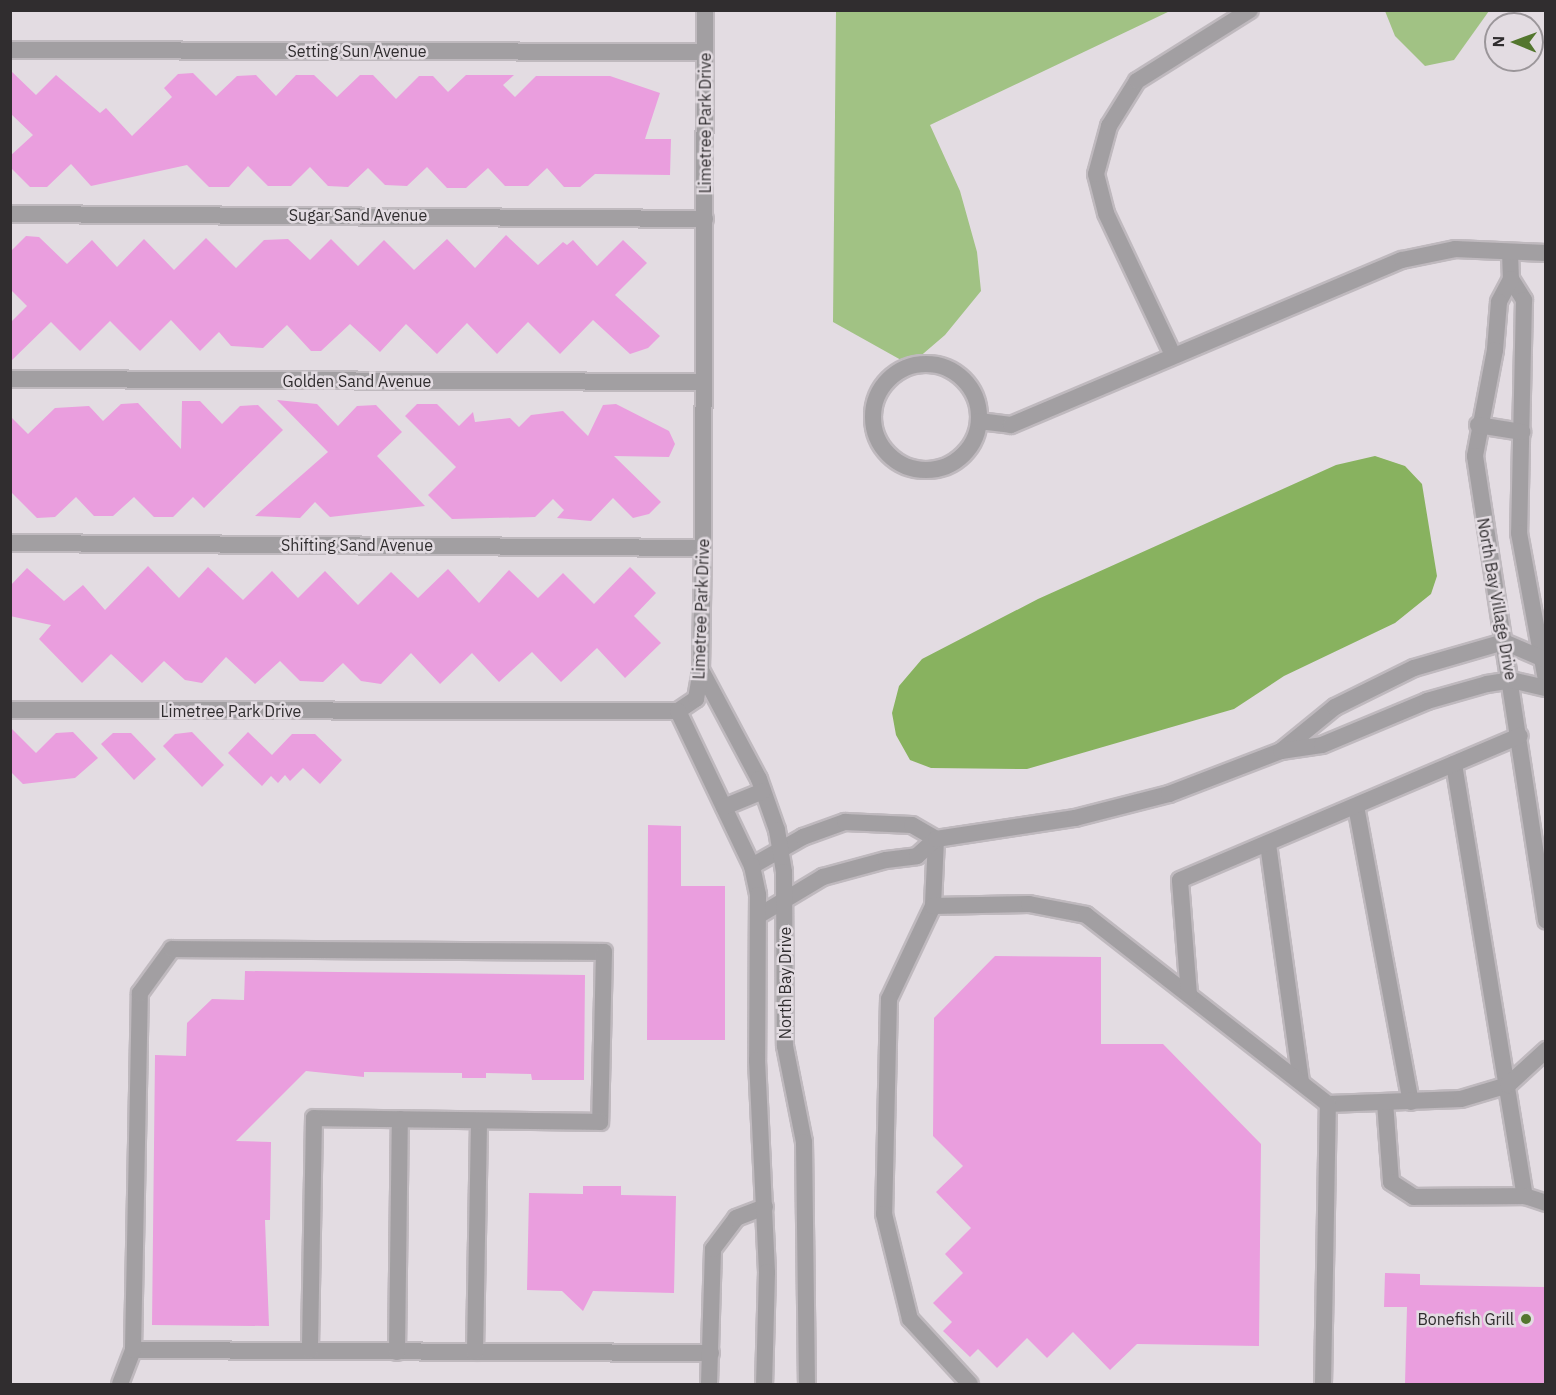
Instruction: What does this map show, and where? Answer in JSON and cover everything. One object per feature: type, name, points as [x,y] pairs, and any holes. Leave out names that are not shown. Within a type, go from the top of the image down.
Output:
[{"type":"street","name":"Limetree Park Drive","points":[[10,710],[678,711],[696,699],[701,670],[703,548],[705,10]]},
{"type":"street","points":[[1173,355],[1106,213],[1096,174],[1109,126],[1137,81],[1250,10]]},
{"type":"street","name":"Setting Sun Avenue","points":[[10,50],[704,52]]},
{"type":"street","name":"Sugar Sand Avenue","points":[[10,214],[705,219]]},
{"type":"street","points":[[979,421],[1011,425],[1402,260],[1455,249],[1545,253]]},
{"type":"street","name":"North Bay Village Drive","points":[[1510,252],[1511,279],[1524,300],[1519,533],[1544,661],[1545,680]]},
{"type":"street","name":"North Bay Village Drive","points":[[1511,279],[1499,302],[1495,350],[1478,425],[1475,456],[1485,542],[1520,736],[1545,921]]},
{"type":"street","points":[[923,363],[957,374],[970,388],[979,421],[974,437],[953,462],[922,469],[898,462],[881,445],[873,409],[890,377],[923,363]]},
{"type":"street","name":"Golden Sand Avenue","points":[[10,379],[703,382]]},
{"type":"street","points":[[1478,425],[1521,432]]},
{"type":"street","name":"Shifting Sand Avenue","points":[[10,543],[703,548]]},
{"type":"street","points":[[1281,751],[1335,707],[1413,668],[1504,642],[1544,661]]},
{"type":"street","name":"North Bay Drive","points":[[701,670],[763,790],[781,851],[784,900],[785,1046],[804,1142],[807,1384]]},
{"type":"street","points":[[758,916],[823,877],[851,868],[917,856],[936,839],[1075,818],[1169,794],[1281,751],[1322,746],[1427,701],[1510,680],[1545,688]]},
{"type":"street","name":"North Bay Drive","points":[[678,711],[752,866],[758,916],[757,1060],[765,1207],[764,1384]]},
{"type":"street","points":[[1189,995],[1180,880],[1520,736]]},
{"type":"street","points":[[1454,764],[1525,1196]]},
{"type":"street","points":[[724,807],[763,790]]},
{"type":"street","points":[[1356,806],[1411,1102]]},
{"type":"street","points":[[752,866],[823,829],[863,820],[912,825],[936,839]]},
{"type":"street","points":[[936,839],[933,906],[889,999],[884,1214],[910,1319],[970,1384]]},
{"type":"street","points":[[1268,844],[1301,1082]]},
{"type":"street","points":[[933,906],[1029,904],[1086,915],[1328,1104],[1461,1099],[1508,1085],[1545,1050]]},
{"type":"street","points":[[120,1384],[133,1350],[140,993],[172,950],[604,952],[600,1122],[314,1118],[310,1351]]},
{"type":"street","points":[[1385,1102],[1391,1182],[1414,1197],[1525,1196],[1545,1203]]},
{"type":"street","points":[[1323,1384],[1328,1104]]},
{"type":"street","points":[[397,1352],[400,1119]]},
{"type":"street","points":[[475,1352],[479,1121]]},
{"type":"street","points":[[709,1384],[712,1249],[736,1218],[765,1207]]},
{"type":"street","points":[[133,1350],[711,1353]]},
{"type":"shaded area","points":[[836,11],[1170,11],[930,125],[960,191],[977,252],[981,291],[945,335],[910,365],[833,322]]},
{"type":"shaded area","points":[[1385,11],[1489,11],[1484,12],[1484,18],[1454,60],[1425,66],[1395,36]]},
{"type":"shaded area","points":[[1375,456],[1405,466],[1422,484],[1437,576],[1431,594],[1395,623],[1284,676],[1234,709],[1027,769],[931,768],[910,760],[896,735],[892,713],[899,686],[922,659],[1038,599],[1336,465]]},
{"type":"building","points":[[10,70],[36,95],[56,75],[100,113],[106,108],[132,136],[172,97],[164,88],[178,74],[193,73],[216,96],[237,76],[256,75],[276,96],[296,75],[314,75],[337,97],[360,75],[373,75],[396,99],[419,76],[433,76],[448,92],[466,75],[514,75],[503,85],[515,97],[536,76],[610,76],[660,93],[645,139],[671,139],[670,175],[595,174],[580,187],[564,187],[547,168],[528,186],[505,186],[488,168],[466,188],[447,188],[427,167],[407,186],[385,185],[368,168],[348,187],[328,186],[310,167],[291,186],[268,186],[248,166],[229,187],[209,187],[187,165],[91,186],[71,164],[47,187],[30,187],[10,167],[10,156],[33,135],[10,113]]},
{"type":"building","points":[[506,235],[538,265],[563,242],[567,245],[573,240],[597,266],[623,240],[647,263],[615,295],[660,336],[648,348],[630,354],[593,320],[560,354],[528,322],[497,354],[467,323],[437,354],[406,324],[380,352],[350,324],[321,351],[311,351],[287,325],[263,348],[231,346],[219,332],[200,351],[171,320],[140,351],[110,321],[80,351],[51,322],[10,362],[10,323],[27,306],[10,289],[10,252],[26,236],[39,237],[67,264],[92,240],[117,267],[144,239],[174,270],[206,238],[236,268],[264,240],[288,239],[310,260],[331,239],[358,266],[384,240],[414,270],[447,239],[475,268]]},
{"type":"building","points":[[277,400],[317,404],[338,426],[357,406],[376,405],[402,432],[377,456],[425,506],[330,517],[315,502],[300,518],[255,516],[328,452]]},
{"type":"building","points":[[182,401],[200,401],[222,424],[240,406],[258,405],[283,430],[204,508],[193,497],[173,517],[154,517],[134,497],[113,516],[94,516],[76,497],[55,517],[37,518],[10,491],[10,416],[28,434],[55,408],[89,406],[103,421],[121,404],[138,403],[181,449]]},
{"type":"building","points":[[417,404],[437,404],[459,426],[473,412],[475,422],[510,418],[519,427],[531,415],[563,411],[588,436],[603,405],[616,404],[669,431],[675,444],[669,457],[614,456],[661,502],[649,514],[633,518],[613,498],[591,521],[557,518],[564,510],[553,499],[535,517],[452,519],[428,495],[456,467],[405,416]]},
{"type":"building","points":[[148,566],[179,598],[208,567],[243,600],[272,571],[298,598],[325,571],[358,605],[391,572],[418,598],[448,569],[479,603],[509,570],[538,598],[563,573],[594,604],[630,567],[656,593],[634,616],[661,643],[625,678],[597,648],[561,682],[532,652],[499,682],[472,653],[440,684],[411,653],[381,684],[361,681],[343,663],[323,682],[300,681],[280,661],[255,684],[226,657],[202,683],[185,680],[164,661],[142,683],[111,654],[82,683],[39,639],[51,625],[10,616],[10,586],[27,568],[64,601],[83,585],[105,610]]},
{"type":"building","points":[[10,727],[36,753],[56,733],[73,732],[98,758],[75,778],[23,784],[10,771]]},
{"type":"building","points":[[192,732],[224,765],[202,787],[163,746],[175,734]]},
{"type":"building","points":[[248,732],[272,755],[292,734],[315,734],[342,760],[320,784],[303,768],[290,781],[285,775],[278,783],[271,776],[262,786],[228,753]]},
{"type":"building","points":[[113,733],[131,733],[156,759],[134,780],[101,744]]},
{"type":"building","points":[[648,825],[681,826],[681,886],[725,886],[725,1040],[647,1040]]},
{"type":"building","points":[[995,956],[1101,957],[1101,1044],[1163,1044],[1261,1144],[1259,1346],[1137,1344],[1110,1370],[1073,1332],[1047,1358],[1027,1338],[997,1368],[978,1349],[970,1357],[943,1331],[952,1322],[933,1303],[963,1273],[945,1254],[971,1228],[936,1192],[963,1166],[933,1136],[934,1018]]},
{"type":"building","points":[[245,971],[585,975],[584,1080],[532,1080],[531,1074],[486,1073],[486,1078],[462,1078],[462,1073],[364,1072],[364,1077],[306,1071],[236,1141],[271,1142],[270,1220],[265,1220],[269,1326],[152,1325],[155,1055],[186,1056],[187,1023],[212,999],[244,1000]]},
{"type":"building","points":[[583,1186],[621,1186],[621,1195],[676,1196],[674,1293],[593,1291],[583,1311],[562,1291],[527,1290],[529,1193],[583,1194]]},
{"type":"building","points":[[1385,1273],[1420,1274],[1420,1285],[1545,1287],[1545,1384],[1405,1384],[1407,1307],[1384,1307]]},
{"type":"place","name":"Bonefish Grill","points":[[1526,1319]]}]
